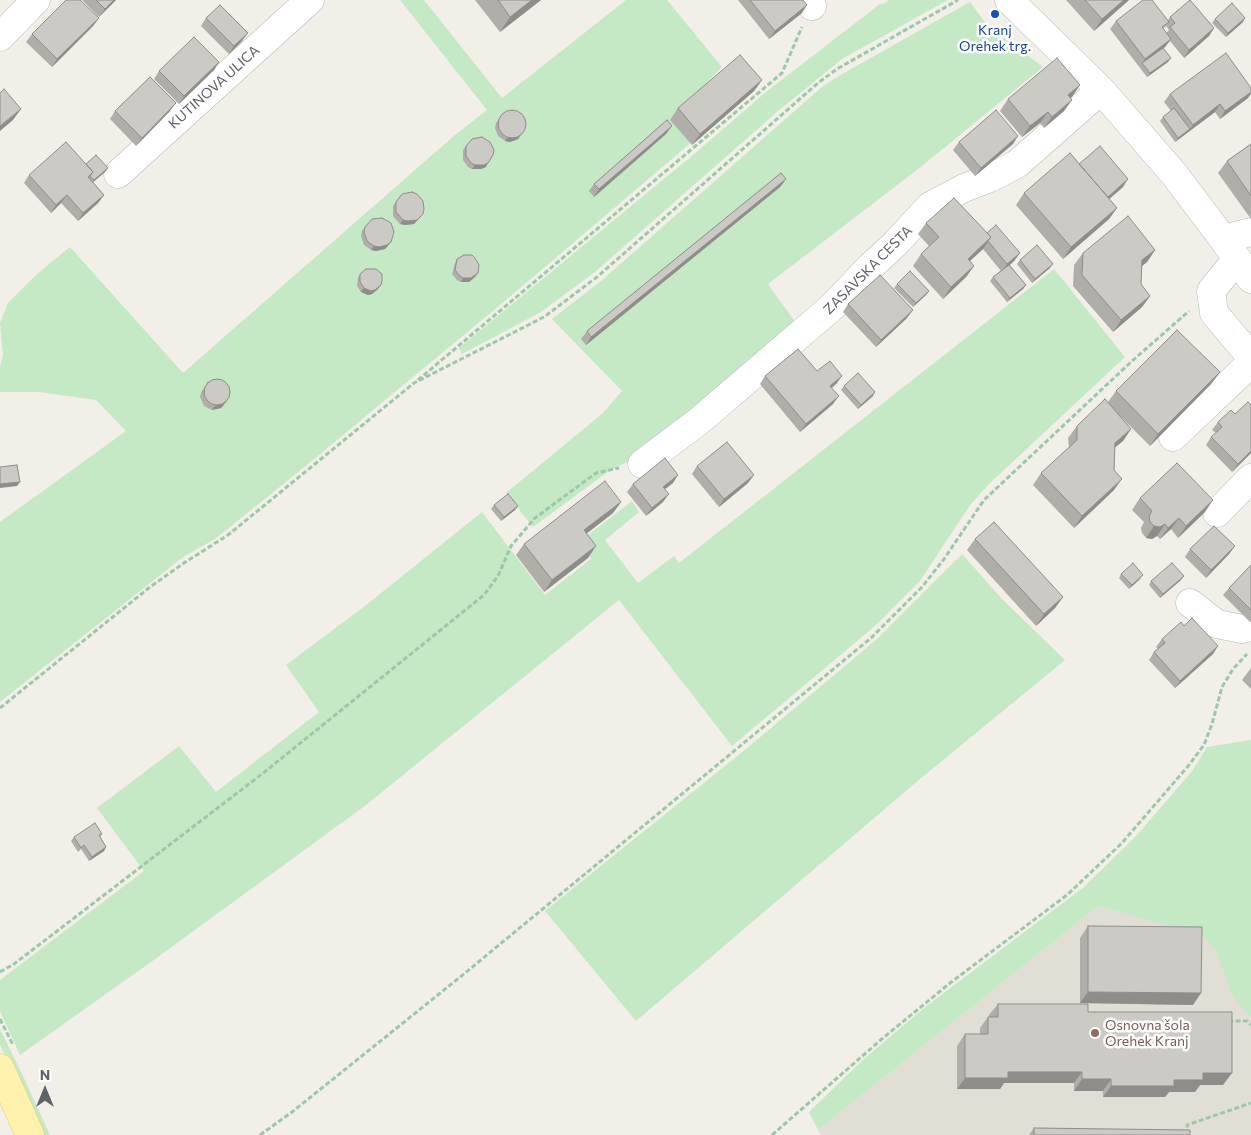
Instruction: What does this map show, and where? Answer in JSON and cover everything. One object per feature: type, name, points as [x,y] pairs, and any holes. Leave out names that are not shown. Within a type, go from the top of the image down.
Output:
[{"type":"main road","points":[[0,1068],[26,1124]]},
{"type":"street","points":[[0,37],[36,0]]},
{"type":"street","name":"KUTINOVA ULICA","points":[[118,174],[310,0]]},
{"type":"street","points":[[1009,0],[1101,90],[1174,174],[1237,259]]},
{"type":"street","name":"ZASAVSKA CESTA","points":[[642,464],[700,421],[832,307],[930,206],[1017,164],[1101,90]]},
{"type":"street","points":[[1251,232],[1237,259],[1212,291],[1214,313],[1251,356]]},
{"type":"street","points":[[1173,437],[1251,363]]},
{"type":"street","points":[[1216,513],[1251,478]]},
{"type":"street","points":[[1190,603],[1217,624],[1242,629],[1251,628]]},
{"type":"path","points":[[414,384],[544,317],[597,277],[818,83],[837,69],[958,0]]},
{"type":"path","points":[[0,708],[150,587],[228,535],[414,384],[782,73],[810,3]]},
{"type":"path","points":[[260,1135],[292,1112],[458,978],[871,638],[922,587],[944,559],[984,500],[1131,362],[1212,291]]},
{"type":"path","points":[[0,972],[14,964],[262,774],[484,595],[498,576],[511,546],[535,518],[596,473],[642,464]]},
{"type":"path","points":[[772,1135],[883,1038],[950,983],[1067,895],[1122,843],[1204,745],[1222,687],[1233,669],[1251,650]]},
{"type":"path","points":[[1227,1022],[1247,1021],[1251,1025]]},
{"type":"path","points":[[1187,1135],[1187,1125],[1251,1103]]},
{"type":"shaded area","name":"Osnovna šola Orehek Kranj","points":[[1098,906],[1203,934],[1251,936],[1251,1135],[821,1135],[818,1130]]},
{"type":"green space","points":[[400,0],[424,0],[502,98],[626,0],[667,0],[722,67],[690,100],[713,124],[506,300],[302,469],[215,539],[183,557],[0,702],[0,522],[126,431],[96,400],[39,392],[0,392],[0,367],[3,355],[0,323],[8,303],[36,275],[70,247],[183,373],[455,135],[487,110]]},
{"type":"green space","points":[[889,0],[948,0],[842,59],[778,111],[595,272],[541,312],[462,354],[459,348],[699,150],[766,92],[880,4]]},
{"type":"green space","points":[[970,2],[984,21],[1043,67],[922,166],[768,284],[796,323],[660,446],[609,471],[533,527],[506,493],[603,413],[622,391],[552,319],[601,281],[823,86]]},
{"type":"green space","points":[[1054,269],[1125,357],[989,484],[970,505],[920,581],[875,626],[732,746],[619,600],[366,805],[20,1055],[0,1011],[0,980],[144,871],[97,808],[179,746],[216,792],[319,712],[286,665],[365,606],[482,512],[545,595],[591,559],[579,542],[632,501],[639,512],[605,540],[638,583],[674,556],[679,563]]},
{"type":"green space","points":[[962,554],[1003,600],[1065,660],[920,779],[636,1021],[545,911],[746,749],[877,639]]},
{"type":"green space","points":[[1251,740],[1251,1017],[1232,995],[1216,951],[1203,935],[1098,906],[818,1130],[809,1112],[864,1059],[924,1008],[1084,887],[1138,834],[1193,770],[1207,747]]},
{"type":"green space","points":[[0,1029],[50,1135],[42,1135],[0,1045]]},
{"type":"building","points":[[66,0],[80,0],[99,18],[57,59],[32,34]]},
{"type":"building","points":[[96,0],[114,0],[105,9]]},
{"type":"building","points":[[498,0],[532,0],[510,17]]},
{"type":"building","points":[[750,0],[803,0],[807,5],[775,31]]},
{"type":"building","points":[[1085,0],[1124,0],[1102,19]]},
{"type":"building","points":[[1143,0],[1152,0],[1169,22],[1162,27],[1171,39],[1145,59],[1116,21]]},
{"type":"building","points":[[1190,0],[1214,28],[1189,50],[1170,27],[1175,23],[1170,17]]},
{"type":"building","points":[[1232,3],[1245,18],[1228,33],[1215,19]]},
{"type":"building","points":[[220,5],[248,33],[234,46],[206,18]]},
{"type":"building","points":[[194,37],[219,62],[184,96],[159,71]]},
{"type":"building","points":[[1163,48],[1171,58],[1150,73],[1142,63]]},
{"type":"building","points":[[1226,53],[1251,88],[1251,92],[1225,111],[1220,104],[1193,125],[1170,94]]},
{"type":"building","points":[[740,55],[762,80],[700,134],[678,108]]},
{"type":"building","points":[[1057,58],[1080,85],[1068,95],[1072,100],[1052,117],[1048,112],[1030,126],[1008,99]]},
{"type":"building","points":[[150,77],[176,103],[142,138],[115,111]]},
{"type":"building","points":[[4,89],[21,109],[0,126],[0,93]]},
{"type":"building","points":[[1174,108],[1190,129],[1178,138],[1163,117]]},
{"type":"building","points":[[512,110],[522,114],[526,124],[522,134],[512,138],[502,134],[498,124],[502,114]]},
{"type":"building","points":[[996,110],[1018,136],[981,168],[959,142]]},
{"type":"building","points":[[667,120],[672,126],[599,189],[594,184]]},
{"type":"building","points":[[482,137],[490,142],[494,150],[493,155],[488,163],[475,165],[466,156],[466,146],[472,139]]},
{"type":"building","points":[[66,142],[93,172],[88,177],[104,195],[83,213],[67,195],[56,205],[29,175]]},
{"type":"building","points":[[1251,144],[1251,196],[1227,161]]},
{"type":"building","points":[[1100,146],[1128,179],[1108,197],[1079,164]]},
{"type":"building","points":[[1070,153],[1117,208],[1071,247],[1024,193]]},
{"type":"building","points":[[96,155],[108,168],[94,180],[90,176],[93,172],[86,164]]},
{"type":"building","points":[[781,173],[786,179],[591,337],[587,331]]},
{"type":"building","points":[[412,192],[417,194],[423,201],[423,214],[417,220],[403,220],[396,212],[396,202],[402,194]]},
{"type":"building","points":[[954,198],[991,237],[968,259],[974,266],[951,287],[921,254],[939,237],[926,223]]},
{"type":"building","points":[[1128,216],[1155,250],[1142,260],[1141,284],[1150,296],[1121,320],[1082,275],[1083,253]]},
{"type":"building","points":[[382,218],[391,223],[394,232],[391,242],[379,247],[367,241],[364,232],[365,227],[372,219]]},
{"type":"building","points":[[996,225],[1020,253],[1007,264],[988,241],[991,237],[987,233]]},
{"type":"building","points":[[1037,245],[1053,264],[1035,279],[1020,260]]},
{"type":"building","points":[[464,255],[472,255],[479,265],[478,273],[471,278],[463,278],[455,270],[457,259]]},
{"type":"building","points":[[1009,265],[1026,285],[1010,298],[993,277]]},
{"type":"building","points":[[366,269],[376,269],[382,274],[381,285],[375,290],[371,291],[364,288],[360,282],[360,274]]},
{"type":"building","points":[[910,271],[929,291],[916,303],[897,284]]},
{"type":"building","points":[[880,275],[913,310],[881,340],[848,304]]},
{"type":"building","points":[[1177,330],[1220,372],[1158,434],[1116,391]]},
{"type":"building","points":[[798,349],[817,371],[830,361],[842,376],[830,386],[839,396],[806,424],[765,376]]},
{"type":"building","points":[[858,373],[875,392],[861,405],[844,386]]},
{"type":"building","points":[[217,379],[227,382],[230,392],[227,402],[217,405],[207,402],[204,392],[207,382]]},
{"type":"building","points":[[1105,399],[1131,429],[1115,443],[1114,470],[1122,479],[1082,516],[1041,473],[1077,440],[1077,426]]},
{"type":"building","points":[[1248,402],[1251,405],[1251,451],[1238,464],[1211,437],[1222,427],[1218,422],[1231,410],[1235,414]]},
{"type":"building","points":[[727,442],[754,475],[724,499],[697,466]]},
{"type":"building","points":[[665,458],[678,475],[663,487],[669,494],[652,508],[633,484]]},
{"type":"building","points":[[1177,463],[1213,500],[1186,526],[1179,518],[1168,528],[1165,524],[1160,527],[1154,526],[1150,522],[1149,516],[1152,511],[1140,498]]},
{"type":"building","points":[[17,465],[20,482],[0,484],[0,467]]},
{"type":"building","points":[[605,481],[621,502],[584,530],[596,546],[552,580],[524,544]]},
{"type":"building","points":[[508,494],[518,506],[504,517],[494,505]]},
{"type":"building","points":[[994,522],[1063,597],[1044,614],[975,539]]},
{"type":"building","points":[[1214,526],[1235,546],[1211,570],[1190,549]]},
{"type":"building","points":[[1133,563],[1143,575],[1132,585],[1121,574]]},
{"type":"building","points":[[1172,563],[1184,576],[1163,594],[1151,581]]},
{"type":"building","points":[[1251,565],[1251,610],[1229,588]]},
{"type":"building","points":[[1192,618],[1218,646],[1180,681],[1154,652],[1165,643],[1162,639],[1181,622],[1184,626]]},
{"type":"building","points":[[95,823],[102,834],[99,835],[106,847],[92,857],[84,845],[81,848],[74,837]]},
{"type":"building","points":[[1088,926],[1202,927],[1201,993],[1088,992]]},
{"type":"building","points":[[998,1004],[1088,1004],[1088,1012],[1232,1012],[1232,1073],[1203,1073],[1203,1080],[1174,1080],[1174,1086],[1111,1086],[1111,1079],[1082,1079],[1082,1072],[1008,1072],[1008,1078],[965,1078],[965,1034],[988,1034],[988,1017],[998,1017]]},
{"type":"building","points":[[1034,1128],[1190,1130],[1190,1135],[1034,1135]]},
{"type":"place","name":"Kranj Orehek trg.","points":[[995,14]]},
{"type":"place","name":"Osnovna šola Orehek Kranj","points":[[1095,1033]]}]
